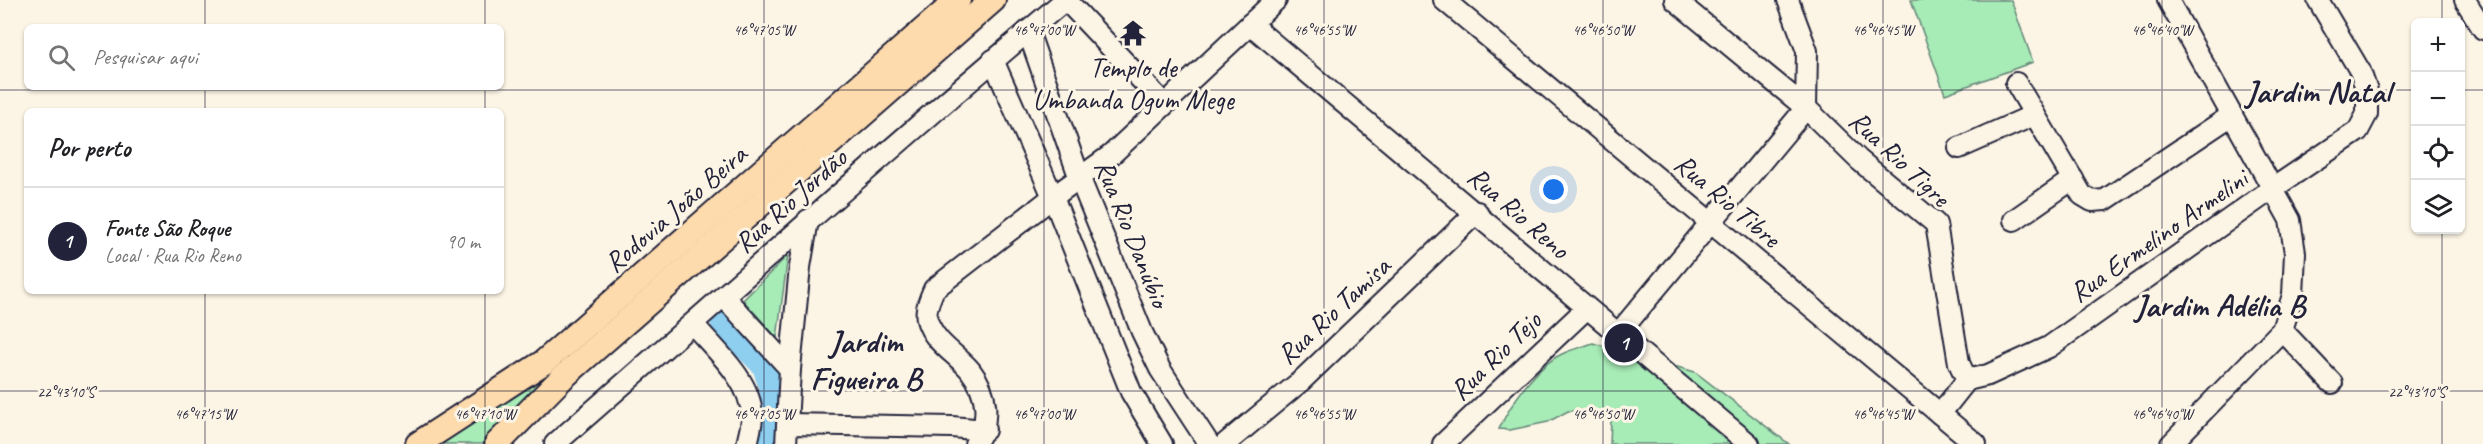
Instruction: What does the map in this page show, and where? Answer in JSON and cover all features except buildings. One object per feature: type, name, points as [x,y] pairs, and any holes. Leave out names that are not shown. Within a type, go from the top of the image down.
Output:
[{"type":"main road","name":"Rodovia João Beira","points":[[418,444],[544,362],[958,0]]},
{"type":"main road","name":"Rodovia João Beira","points":[[497,444],[562,378],[993,0]]},
{"type":"street","name":"Rua Rio Jordão","points":[[555,444],[724,297],[808,220],[1066,0]]},
{"type":"street","points":[[1066,0],[1164,105]]},
{"type":"street","points":[[789,424],[952,427],[980,437],[987,407],[982,390],[971,371],[938,339],[928,324],[927,307],[934,289],[1111,155],[1276,0]]},
{"type":"street","name":"Rua Rio Tibre","points":[[1444,0],[1976,444]]},
{"type":"street","name":"Rua Rio Tigre","points":[[1675,0],[1806,108],[1859,160],[1936,224],[1959,363],[1967,380]]},
{"type":"street","points":[[1618,334],[1806,108],[1808,51],[1788,0]]},
{"type":"street","points":[[2168,0],[2290,220],[2295,253],[2294,295],[2282,330],[2171,444]]},
{"type":"street","name":"Rua Ermelino Armelini","points":[[1967,380],[1988,375],[2049,347],[2358,131],[2367,114],[2367,91],[2360,71],[2318,0]]},
{"type":"street","points":[[2465,0],[2483,29]]},
{"type":"street","name":"Rua Rio Reno","points":[[1250,24],[1749,444]]},
{"type":"street","name":"Rua Rio Danúbio","points":[[1028,31],[1080,179],[1142,332],[1155,360],[1209,444]]},
{"type":"street","points":[[993,60],[1053,197],[1131,392],[1162,444]]},
{"type":"street","points":[[2016,83],[2082,195],[2092,201],[2105,200],[2232,115]]},
{"type":"street","points":[[1959,148],[2034,115]]},
{"type":"street","points":[[2014,220],[2073,179]]},
{"type":"street","name":"Rua Rio Tamisa","points":[[1225,444],[1301,381],[1476,212]]},
{"type":"street","points":[[786,444],[789,424],[790,369],[800,267],[808,220]]},
{"type":"street","points":[[724,297],[790,369]]},
{"type":"street","name":"Rua Rio Tejo","points":[[1443,444],[1587,308]]},
{"type":"street","points":[[693,324],[734,372],[746,391],[752,416],[747,444]]},
{"type":"street","points":[[2282,330],[2332,383]]},
{"type":"street","points":[[1940,414],[1967,380]]},
{"type":"green space","points":[[1911,0],[2011,0],[2033,62],[1945,94]]},
{"type":"green space","points":[[788,255],[777,338],[743,300]]},
{"type":"green space","points":[[1593,343],[1695,372],[1789,444],[1610,444],[1611,419],[1591,411],[1568,411],[1548,422],[1510,430],[1499,429],[1517,398],[1543,367],[1566,352]]},
{"type":"green space","points":[[552,372],[484,444],[439,444]]},
{"type":"waterway","points":[[723,324],[764,366],[773,395],[769,444]]},
{"type":"place","name":"Templo de Umbanda Ogum Mege","points":[[1133,33]]},
{"type":"place","name":"Fonte São Roque","points":[[1624,343]]},
{"type":"district","name":"Jardim Natal","points":[[2318,91]]},
{"type":"district","name":"Jardim Adélia B","points":[[2220,305]]},
{"type":"district","name":"Jardim Figueira B","points":[[866,360]]}]
